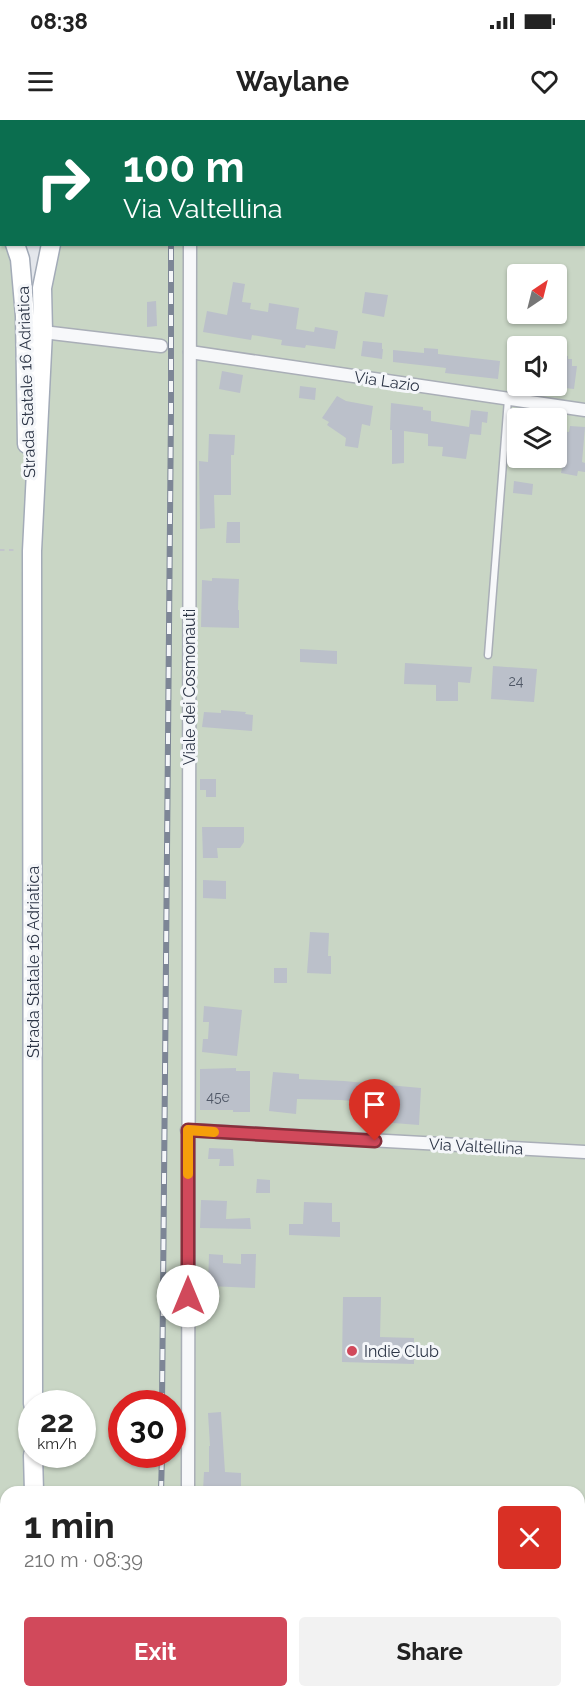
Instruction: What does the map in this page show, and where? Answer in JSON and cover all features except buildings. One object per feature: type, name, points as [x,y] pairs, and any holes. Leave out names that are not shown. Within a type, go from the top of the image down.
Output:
[{"type":"main road","name":"Strada Statale 16 Adriatica","points":[[16,246],[20,260],[23,289],[27,451],[33,520]]},
{"type":"main road","name":"Strada Statale 16 Adriatica","points":[[33,1390],[32,551],[43,333],[42,288],[51,246]]},
{"type":"main road","points":[[33,1468],[34,1486]]},
{"type":"street","name":"Viale dei Cosmonauti","points":[[188,1486],[190,246]]},
{"type":"street","points":[[43,333],[160,346]]},
{"type":"street","name":"Via Lazio","points":[[190,352],[585,410]]},
{"type":"street","name":"Via Valtellina","points":[[188,1130],[585,1152]]},
{"type":"lane","points":[[488,655],[508,399]]},
{"type":"path","points":[[0,550],[32,551]]},
{"type":"green space","points":[[0,246],[7,246],[12,267],[20,360],[21,429],[56,246],[585,246],[585,1486],[0,1486]]},
{"type":"railway","points":[[162,1390],[171,246]]},
{"type":"railway","points":[[161,1486],[162,1468]]},
{"type":"slow traffic","points":[[188,1174],[188,1130],[214,1132]]},
{"type":"place","name":"Indie Club","points":[[352,1351]]},
{"type":"route","points":[[188,1296],[188,1130],[375,1141]]}]
